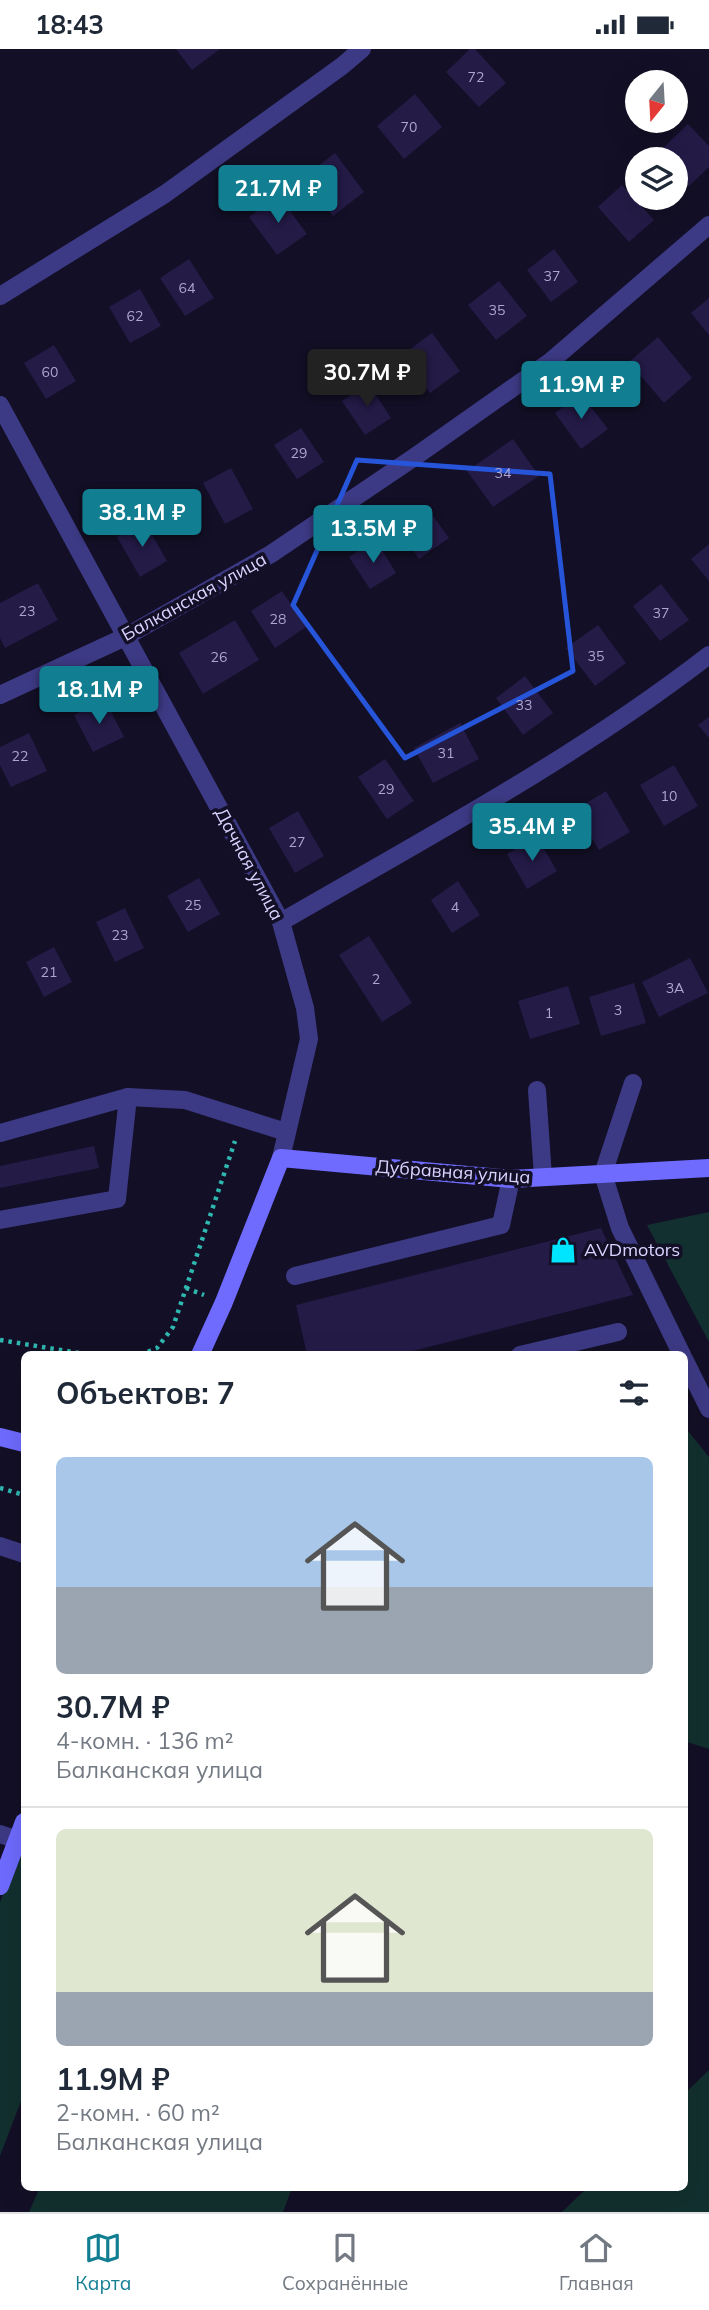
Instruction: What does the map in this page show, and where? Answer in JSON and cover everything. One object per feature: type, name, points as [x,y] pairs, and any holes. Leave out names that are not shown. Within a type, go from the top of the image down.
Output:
[{"type":"main road","name":"Дубравная улица","points":[[281,1159],[511,1179],[709,1168]]},
{"type":"main road","name":"Дачная улица","points":[[202,1351],[281,1159]]},
{"type":"main road","points":[[0,1437],[21,1442]]},
{"type":"main road","points":[[0,1886],[21,1831]]},
{"type":"street","points":[[0,296],[166,194],[362,49]]},
{"type":"street","name":"Балканская улица","points":[[0,695],[125,636],[271,554],[551,361],[709,225]]},
{"type":"street","name":"Дачная улица","points":[[0,405],[281,922],[305,1008],[309,1039],[281,1159]]},
{"type":"street","points":[[281,922],[543,770],[676,681],[709,655]]},
{"type":"street","points":[[633,1083],[603,1174],[620,1228],[680,1351]]},
{"type":"street","points":[[537,1090],[543,1177]]},
{"type":"street","points":[[0,1133],[128,1097],[185,1100],[286,1132]]},
{"type":"street","points":[[0,1220],[117,1199],[128,1097]]},
{"type":"street","points":[[295,1276],[501,1225],[511,1179]]},
{"type":"street","points":[[537,1351],[618,1332]]},
{"type":"street","points":[[688,1367],[709,1409]]},
{"type":"street","points":[[0,1546],[21,1553]]},
{"type":"street","points":[[0,1835],[18,1840]]},
{"type":"path","points":[[150,1351],[157,1348],[173,1327],[243,1118]]},
{"type":"path","points":[[186,1288],[205,1295]]},
{"type":"path","points":[[0,1340],[67,1351]]},
{"type":"path","points":[[0,1489],[21,1494]]},
{"type":"highlighted area","points":[[357,460],[550,474],[573,671],[405,758],[293,605]]},
{"type":"green space","points":[[709,1212],[709,1342],[647,1225]]},
{"type":"green space","points":[[688,1431],[709,1457],[709,1749],[688,1742]]},
{"type":"green space","points":[[21,1851],[21,2101],[0,2156],[0,1902]]},
{"type":"green space","points":[[709,2070],[709,2212],[562,2212],[584,2191],[688,2191],[688,2090]]},
{"type":"green space","points":[[38,2191],[291,2191],[283,2212],[29,2212]]},
{"type":"building","points":[[176,49],[220,49],[192,70]]},
{"type":"building","points":[[470,49],[475,49],[506,83],[479,107],[446,72]]},
{"type":"building","points":[[415,94],[442,127],[404,159],[377,126]]},
{"type":"building","points":[[688,124],[709,146],[709,167],[689,186],[688,147],[664,147],[679,133],[688,133]]},
{"type":"building","points":[[335,153],[364,192],[333,216],[304,177]]},
{"type":"building","points":[[622,185],[625,188],[625,210],[645,210],[654,220],[629,242],[598,207]]},
{"type":"building","points":[[279,196],[307,234],[277,255],[249,217]]},
{"type":"building","points":[[554,249],[578,282],[551,302],[527,270]]},
{"type":"building","points":[[189,259],[214,298],[185,316],[160,278]]},
{"type":"building","points":[[499,281],[527,316],[496,340],[468,305]]},
{"type":"building","points":[[140,289],[161,326],[130,343],[109,307]]},
{"type":"building","points":[[709,298],[709,335],[691,313]]},
{"type":"building","points":[[432,333],[460,371],[430,393],[402,355]]},
{"type":"building","points":[[658,337],[692,378],[664,403],[629,362]]},
{"type":"building","points":[[54,345],[76,381],[46,399],[24,363]]},
{"type":"building","points":[[368,383],[391,418],[365,435],[342,401]]},
{"type":"building","points":[[581,394],[608,429],[581,449],[555,413]]},
{"type":"building","points":[[301,428],[324,462],[297,479],[274,445]]},
{"type":"building","points":[[513,439],[539,476],[493,507],[467,471]]},
{"type":"building","points":[[231,468],[253,509],[225,524],[203,483]]},
{"type":"building","points":[[425,505],[449,538],[419,559],[396,526]]},
{"type":"building","points":[[144,521],[167,561],[140,577],[117,537]]},
{"type":"building","points":[[376,540],[396,573],[370,589],[349,557]]},
{"type":"building","points":[[709,544],[709,581],[691,559]]},
{"type":"building","points":[[38,583],[58,620],[5,648],[0,638],[0,603]]},
{"type":"building","points":[[661,584],[689,620],[660,641],[633,606]]},
{"type":"building","points":[[282,591],[306,627],[275,648],[251,611]]},
{"type":"building","points":[[235,620],[259,660],[203,694],[179,653]]},
{"type":"building","points":[[598,625],[626,663],[595,686],[566,648]]},
{"type":"building","points":[[525,676],[553,713],[523,735],[496,698]]},
{"type":"building","points":[[105,700],[124,737],[93,752],[74,715]]},
{"type":"building","points":[[709,717],[709,738],[698,725]]},
{"type":"building","points":[[460,723],[479,759],[433,783],[414,748]]},
{"type":"building","points":[[29,733],[47,771],[11,787],[0,765],[0,747]]},
{"type":"building","points":[[385,759],[414,801],[387,819],[358,777]]},
{"type":"building","points":[[674,765],[698,806],[664,826],[640,785]]},
{"type":"building","points":[[606,791],[630,832],[599,850],[575,810]]},
{"type":"building","points":[[298,811],[324,856],[295,873],[269,828]]},
{"type":"building","points":[[537,837],[557,871],[527,889],[507,854]]},
{"type":"building","points":[[199,878],[220,914],[188,932],[167,896]]},
{"type":"building","points":[[458,881],[480,915],[452,933],[431,900]]},
{"type":"building","points":[[125,908],[144,948],[115,962],[96,922]]},
{"type":"building","points":[[369,936],[412,1003],[382,1022],[339,955]]},
{"type":"building","points":[[54,947],[72,982],[44,997],[26,962]]},
{"type":"building","points":[[690,958],[708,993],[659,1017],[642,982]]},
{"type":"building","points":[[634,983],[646,1023],[601,1036],[589,997]]},
{"type":"building","points":[[568,986],[580,1024],[530,1039],[518,1001]]},
{"type":"building","points":[[94,1146],[99,1168],[0,1188],[0,1166]]},
{"type":"building","points":[[601,1228],[633,1295],[413,1351],[306,1351],[296,1305]]},
{"type":"place","name":"AVDmotors","points":[[563,1250]]}]
